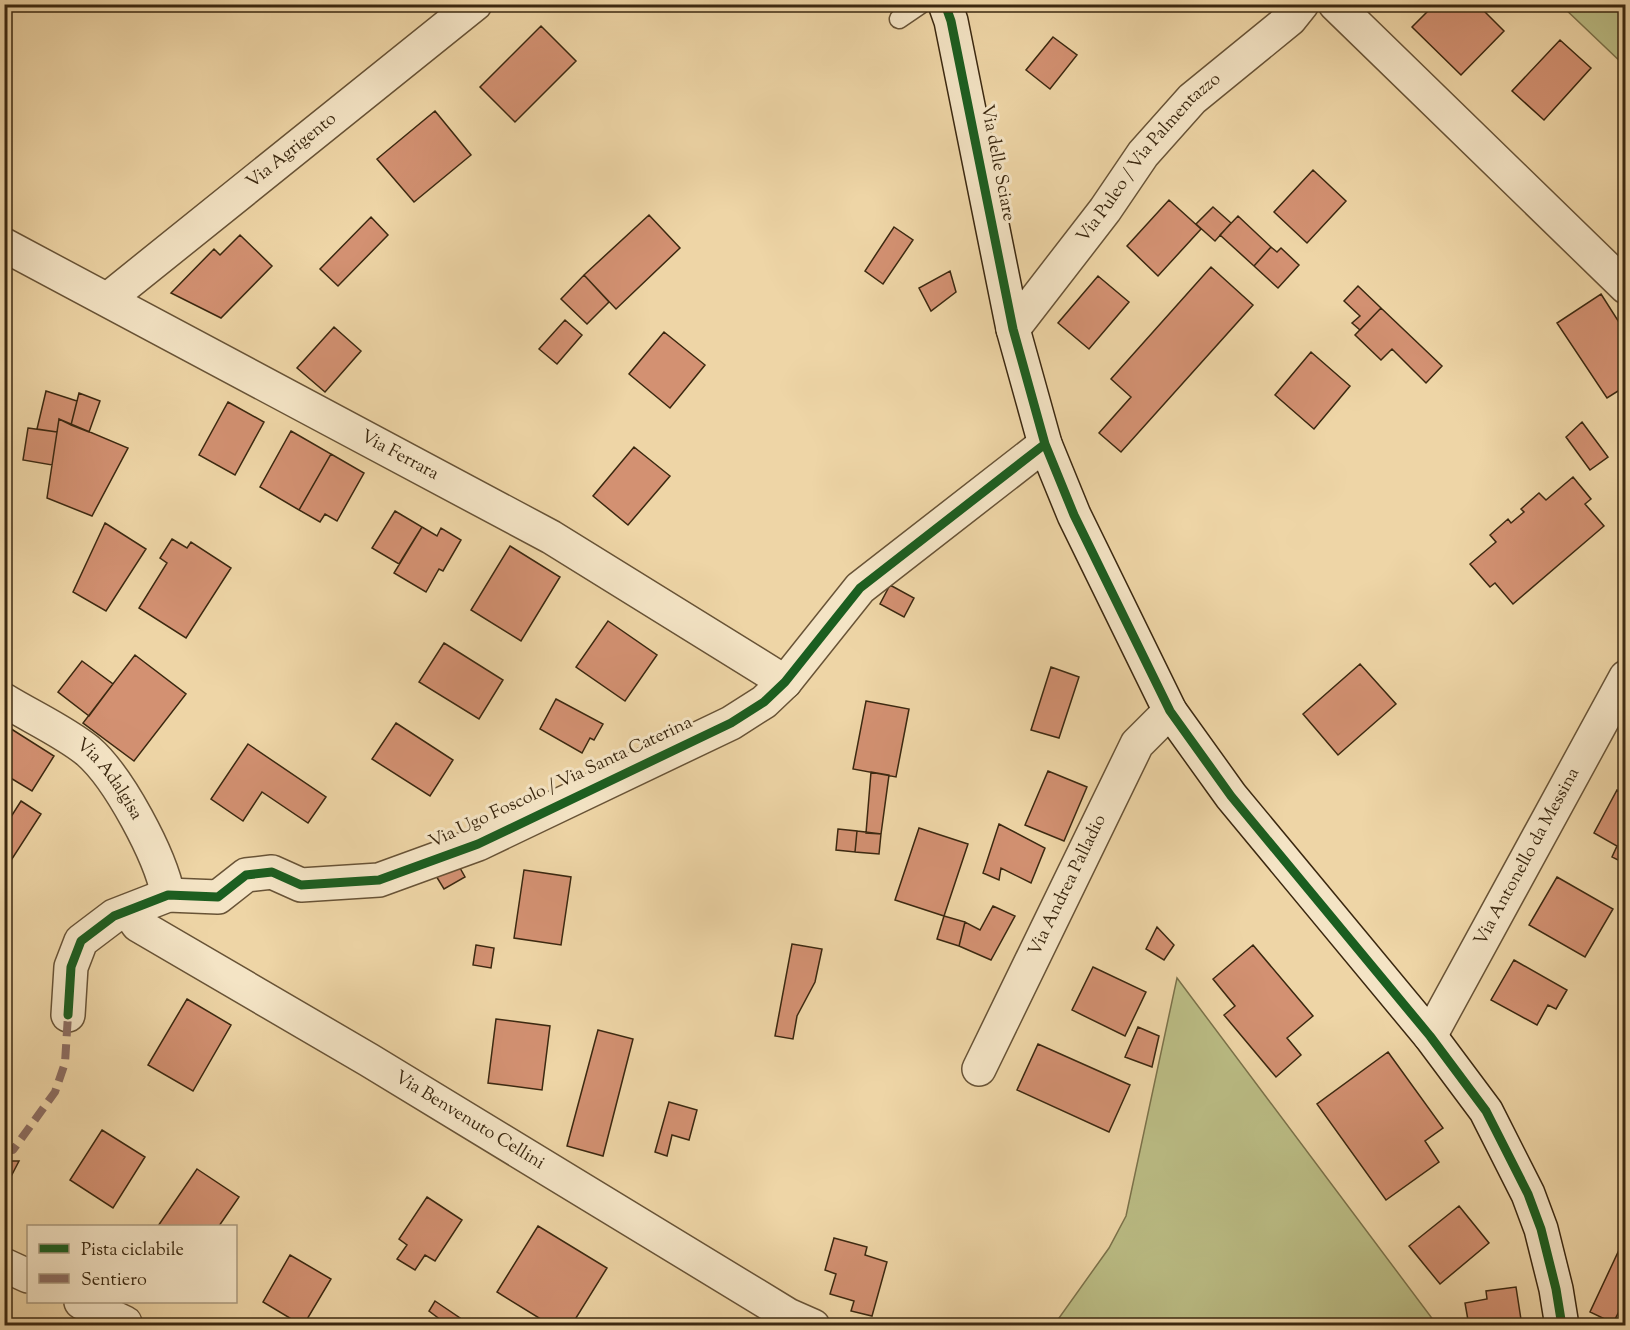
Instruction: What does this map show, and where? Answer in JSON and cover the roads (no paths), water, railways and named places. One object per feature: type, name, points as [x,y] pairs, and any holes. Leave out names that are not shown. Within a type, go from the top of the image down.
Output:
[{"type":"street","name":"Via Agrigento","points":[[108,300],[475,4]]},
{"type":"street","name":"Via delle Sciare","points":[[945,4],[951,21],[1013,329],[1045,444],[1074,515],[1170,711],[1231,796],[1430,1036],[1486,1111],[1528,1194],[1551,1269],[1562,1326]]},
{"type":"street","name":"Via Puleo / Via Palmentazzo","points":[[1013,329],[1105,210],[1143,154],[1157,138],[1192,99],[1290,19],[1302,4]]},
{"type":"street","points":[[1335,4],[1626,287]]},
{"type":"street","name":"Via Ferrara","points":[[4,245],[551,537],[785,682]]},
{"type":"street","name":"Via Ugo Foscolo / Via Santa Caterina","points":[[68,1014],[71,967],[81,941],[114,916],[168,895],[218,897],[246,875],[272,872],[301,885],[379,880],[478,844],[731,723],[764,702],[785,682],[861,588],[1045,444]]},
{"type":"street","name":"Via Antonello da Messina","points":[[1430,1036],[1626,677]]},
{"type":"street","name":"Via Adalgisa","points":[[4,700],[88,751],[129,803],[164,876],[168,895]]},
{"type":"street","name":"Via Andrea Palladio","points":[[979,1069],[1137,744],[1170,711]]},
{"type":"street","name":"Via Benvenuto Cellini","points":[[128,911],[138,925],[369,1060],[788,1315],[813,1326]]},
{"type":"street","points":[[4,1265],[27,1276]]},
{"type":"street","points":[[83,1303],[129,1325]]},
{"type":"lane","points":[[899,19],[921,4]]}]
